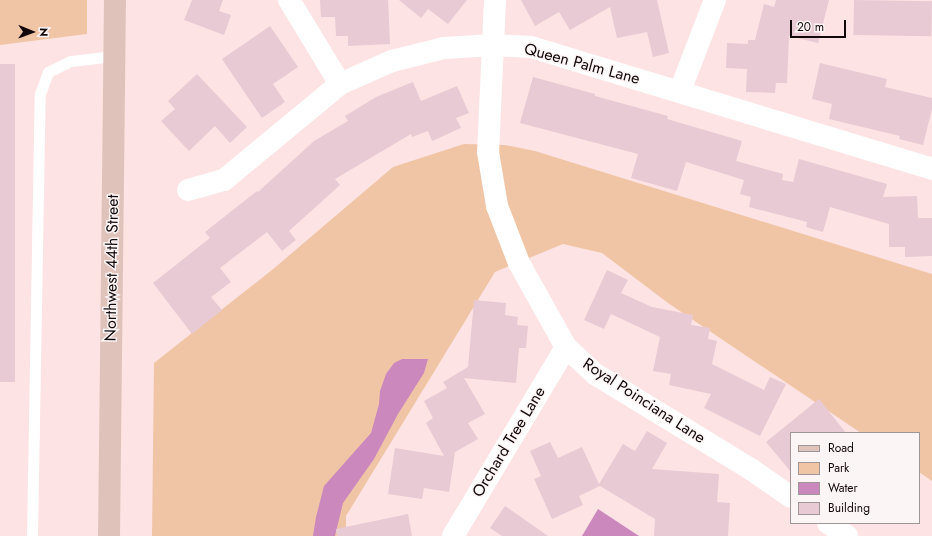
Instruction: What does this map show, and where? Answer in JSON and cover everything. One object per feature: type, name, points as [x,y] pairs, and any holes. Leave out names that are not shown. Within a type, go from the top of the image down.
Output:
[{"type":"street","name":"Northwest 44th Street","points":[[109,536],[115,0]]},
{"type":"street","points":[[288,0],[340,84]]},
{"type":"street","name":"Royal Poinciana Lane","points":[[495,0],[488,152],[497,206],[519,263],[566,347],[596,374],[752,470],[790,496]]},
{"type":"street","points":[[680,91],[715,0]]},
{"type":"street","name":"Queen Palm Lane","points":[[188,190],[224,180],[340,84],[392,61],[444,48],[492,45],[531,47],[680,91],[932,169]]},
{"type":"street","name":"Orchard Tree Lane","points":[[453,536],[566,347]]},
{"type":"street","points":[[829,524],[847,536]]},
{"type":"lane","points":[[32,536],[40,94],[48,72],[71,61],[114,56]]},
{"type":"green space","points":[[0,0],[87,0],[87,34],[0,45]]},
{"type":"green space","points":[[464,144],[505,145],[535,151],[932,274],[932,481],[920,473],[920,432],[860,432],[668,303],[602,253],[563,244],[495,272],[346,516],[346,536],[152,536],[154,363],[272,270],[393,167]]},
{"type":"water","points":[[402,359],[428,359],[424,373],[398,414],[374,459],[343,503],[335,536],[313,536],[324,486],[371,433],[379,404],[380,391],[386,374],[394,363]]},
{"type":"water","points":[[598,509],[639,536],[582,536]]},
{"type":"building","points":[[192,0],[223,0],[219,11],[231,15],[224,35],[184,20]]},
{"type":"building","points":[[320,0],[388,0],[390,44],[348,46],[348,36],[336,36],[335,17],[321,17]]},
{"type":"building","points":[[399,0],[467,0],[448,24],[428,9],[421,18]]},
{"type":"building","points":[[521,0],[657,0],[669,53],[653,57],[647,32],[617,38],[610,7],[570,30],[559,12],[535,26]]},
{"type":"building","points":[[776,0],[829,0],[818,43],[789,36],[787,83],[776,83],[775,93],[746,92],[747,69],[726,68],[727,43],[748,44],[748,40],[755,40],[764,4],[774,7]]},
{"type":"building","points":[[854,0],[932,1],[931,36],[853,35]]},
{"type":"building","points":[[270,26],[298,67],[273,84],[285,102],[262,118],[222,59]]},
{"type":"building","points":[[820,63],[887,79],[885,87],[932,98],[932,109],[923,145],[899,139],[900,136],[829,119],[832,104],[812,99]]},
{"type":"building","points":[[0,64],[15,64],[15,382],[0,382]]},
{"type":"building","points":[[197,74],[247,127],[230,143],[215,126],[189,151],[161,121],[175,109],[168,101]]},
{"type":"building","points":[[533,77],[668,116],[667,119],[742,141],[736,161],[783,174],[782,180],[793,182],[799,159],[887,184],[883,197],[917,196],[918,218],[932,218],[932,256],[905,257],[905,247],[889,247],[889,224],[830,207],[823,232],[806,227],[807,222],[749,207],[751,197],[740,194],[744,180],[686,162],[677,191],[631,178],[638,154],[520,123]]},
{"type":"building","points":[[413,82],[421,101],[457,86],[469,113],[456,118],[461,128],[432,141],[428,131],[412,137],[411,134],[335,179],[340,185],[289,231],[296,240],[282,251],[267,232],[220,268],[231,282],[211,297],[222,310],[192,334],[153,283],[210,238],[205,232],[257,191],[258,192],[314,141],[348,121],[345,116],[376,97]]},
{"type":"building","points":[[607,270],[628,280],[621,293],[652,307],[693,315],[691,325],[710,328],[708,339],[717,341],[712,364],[764,390],[770,377],[786,384],[760,436],[704,408],[711,394],[669,385],[671,374],[653,371],[660,337],[611,314],[604,329],[584,320]]},
{"type":"building","points":[[474,300],[506,303],[505,315],[518,317],[517,325],[528,326],[526,348],[519,348],[516,383],[464,378],[485,414],[468,423],[478,439],[455,452],[449,492],[424,488],[422,499],[388,494],[395,448],[444,456],[426,423],[433,418],[424,401],[447,388],[443,382],[468,367]]},
{"type":"building","points":[[819,399],[845,432],[790,432],[790,471],[766,442]]},
{"type":"building","points":[[647,431],[667,443],[652,469],[719,474],[717,502],[730,503],[728,536],[654,536],[655,519],[600,486],[579,496],[583,505],[552,519],[534,479],[541,476],[530,451],[550,442],[558,458],[582,447],[599,484],[623,444],[635,451]]},
{"type":"building","points":[[505,506],[548,536],[502,536],[490,528]]},
{"type":"building","points":[[408,514],[412,536],[337,536],[336,529]]}]
